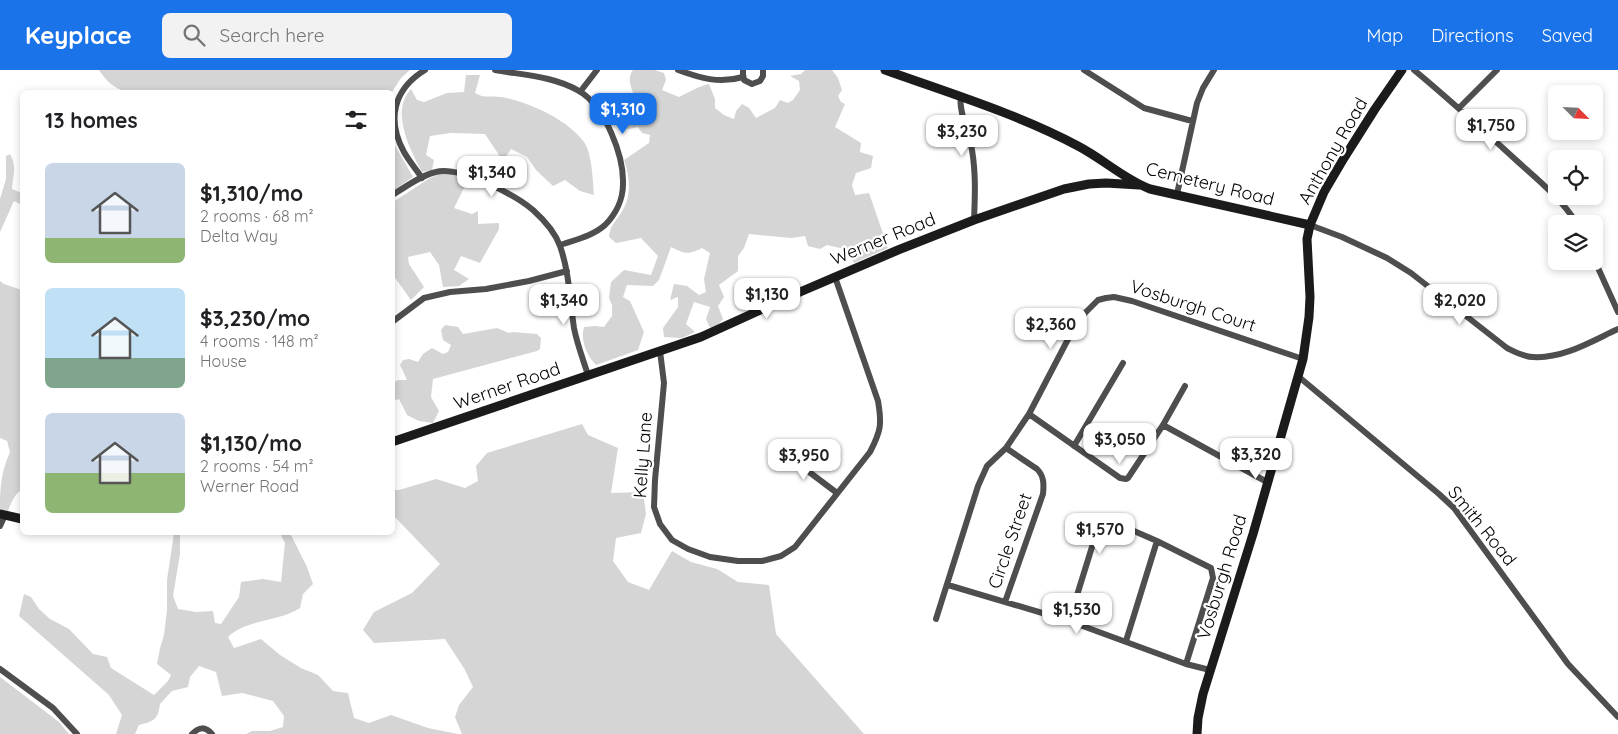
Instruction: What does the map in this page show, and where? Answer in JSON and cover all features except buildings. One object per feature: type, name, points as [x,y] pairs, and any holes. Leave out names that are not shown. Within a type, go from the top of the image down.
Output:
[{"type":"street","points":[[395,115],[402,91],[411,80],[425,70]]},
{"type":"street","points":[[495,70],[552,80],[580,92],[593,104],[605,120],[616,144],[622,169],[623,185],[620,200],[614,213],[597,230],[560,245]]},
{"type":"street","points":[[580,92],[597,70]]},
{"type":"street","points":[[678,70],[718,81],[734,80],[743,73],[746,82],[755,84],[762,79],[763,70]]},
{"type":"street","name":"Cemetery Road","points":[[885,70],[1022,121],[1079,146],[1150,189],[1310,225]]},
{"type":"street","points":[[1084,70],[1144,108],[1192,121]]},
{"type":"street","points":[[1176,194],[1192,121],[1200,96],[1214,70]]},
{"type":"street","name":"Anthony Road","points":[[1310,225],[1324,192],[1344,158],[1402,70]]},
{"type":"street","points":[[1414,70],[1459,108],[1558,200],[1571,215]]},
{"type":"street","points":[[1459,108],[1498,70]]},
{"type":"street","points":[[960,98],[960,106],[968,131],[974,171],[974,220]]},
{"type":"street","points":[[395,127],[404,152],[422,178]]},
{"type":"street","points":[[395,193],[435,172],[448,170],[460,173],[518,199],[542,218],[560,245],[567,271],[574,328],[588,375]]},
{"type":"street","name":"Werner Road","points":[[395,441],[701,337],[898,250],[974,220],[1064,189],[1089,184],[1139,184]]},
{"type":"street","points":[[1310,225],[1349,240],[1411,273],[1507,348],[1521,354],[1533,357],[1557,355],[1618,329]]},
{"type":"street","name":"Vosburgh Road","points":[[1197,734],[1198,718],[1210,670],[1253,534],[1303,359],[1310,317],[1307,239],[1310,225]]},
{"type":"street","points":[[1599,270],[1618,312]]},
{"type":"street","points":[[395,320],[424,298],[450,292],[486,289],[529,281],[567,271]]},
{"type":"street","name":"Kelly Lane","points":[[660,351],[664,383],[654,506],[660,524],[672,540],[688,549],[710,557],[762,562],[781,556],[795,547],[870,452],[879,434],[881,417],[878,401],[835,277]]},
{"type":"street","name":"Vosburgh Court","points":[[936,619],[982,476],[987,466],[1006,448],[1028,414],[1078,322],[1092,305],[1106,298],[1132,301],[1303,359]]},
{"type":"street","points":[[1074,446],[1123,363]]},
{"type":"street","name":"Smith Road","points":[[1299,377],[1454,508],[1568,664],[1618,718]]},
{"type":"street","points":[[1028,414],[1120,478],[1126,479],[1163,425],[1185,386]]},
{"type":"street","points":[[1163,425],[1267,482]]},
{"type":"street","name":"Circle Street","points":[[1005,602],[1043,494],[1044,486],[1041,473],[1037,469],[1006,448]]},
{"type":"street","points":[[784,453],[837,493]]},
{"type":"street","points":[[0,526],[2,514],[20,518]]},
{"type":"street","points":[[1069,621],[1094,540],[1101,525],[1105,521],[1111,521],[1211,568],[1213,578],[1186,664]]},
{"type":"street","points":[[1126,642],[1157,541]]},
{"type":"street","points":[[948,585],[1069,621],[1186,664],[1210,670]]},
{"type":"street","points":[[0,669],[53,708],[77,734]]},
{"type":"street","points":[[192,734],[199,728],[203,728],[212,734]]},
{"type":"shaded area","points":[[99,70],[410,70],[401,78],[393,90],[122,90],[105,78]]},
{"type":"shaded area","points":[[633,70],[655,70],[664,73],[666,80],[662,90],[679,97],[709,84],[715,99],[715,108],[724,115],[734,119],[736,111],[742,104],[749,108],[756,118],[775,108],[780,100],[788,103],[793,100],[800,90],[799,81],[790,76],[801,74],[805,70],[832,70],[838,78],[842,90],[838,96],[841,102],[845,104],[835,127],[861,143],[860,152],[873,156],[871,168],[856,173],[852,185],[855,195],[869,193],[888,248],[854,263],[848,250],[827,245],[820,249],[808,246],[805,236],[791,238],[749,234],[744,248],[738,256],[738,271],[719,285],[724,297],[718,306],[723,319],[718,325],[710,328],[706,319],[710,307],[694,302],[686,324],[695,332],[682,338],[664,337],[663,328],[678,307],[678,297],[670,300],[674,284],[687,286],[699,295],[706,292],[704,279],[710,253],[702,248],[686,253],[671,247],[659,280],[653,286],[627,285],[623,297],[630,301],[644,332],[638,350],[596,365],[585,348],[584,327],[604,327],[612,316],[612,305],[609,298],[611,282],[624,270],[651,275],[658,256],[641,238],[616,243],[609,237],[612,227],[625,207],[627,200],[629,180],[624,160],[649,143],[650,135],[642,133],[638,127],[629,129],[622,127],[625,121],[637,116],[641,109],[630,84]]},
{"type":"shaded area","points":[[466,75],[480,75],[475,93],[482,96],[512,99],[535,107],[558,119],[577,134],[584,142],[589,153],[594,195],[580,191],[565,180],[553,186],[536,170],[527,157],[511,149],[503,161],[485,134],[451,133],[430,136],[426,155],[434,160],[432,170],[422,172],[412,153],[404,130],[402,108],[405,98],[411,89],[417,100],[424,102],[447,93],[464,92]]},
{"type":"shaded area","points":[[395,145],[413,177],[395,190]]},
{"type":"shaded area","points":[[10,154],[12,158],[14,176],[12,189],[20,192],[20,204],[14,201],[0,232],[0,199],[6,179],[6,156]]},
{"type":"shaded area","points":[[440,174],[449,174],[460,179],[465,186],[454,208],[472,214],[478,211],[478,224],[499,223],[499,229],[480,263],[461,256],[454,270],[469,279],[459,286],[443,287],[439,265],[430,252],[408,257],[409,264],[424,287],[411,300],[395,278],[395,201],[430,178]]},
{"type":"shaded area","points":[[0,281],[20,289],[20,491],[15,496],[8,511],[0,509],[0,494],[5,466],[10,452],[7,441],[0,438]]},
{"type":"shaded area","points":[[445,325],[458,327],[463,334],[497,328],[509,333],[537,334],[541,338],[540,349],[433,379],[431,397],[439,411],[433,423],[419,421],[407,415],[399,399],[395,400],[395,382],[407,380],[400,365],[403,360],[409,359],[418,362],[423,354],[432,348],[443,354],[448,352],[451,345],[443,340],[441,330]]},
{"type":"shaded area","points":[[582,424],[588,435],[618,448],[611,493],[643,492],[646,514],[641,533],[616,538],[613,561],[628,582],[649,590],[672,551],[691,562],[717,569],[738,582],[769,585],[776,634],[864,734],[462,734],[455,717],[459,705],[473,687],[465,670],[445,639],[374,643],[363,630],[374,612],[412,593],[440,564],[395,517],[395,490],[436,479],[465,488],[478,481],[476,466],[487,453]]},
{"type":"shaded area","points":[[174,535],[180,535],[180,554],[173,596],[178,609],[196,612],[213,611],[215,623],[221,624],[239,597],[241,582],[263,579],[281,582],[285,543],[281,535],[291,535],[313,584],[303,594],[300,608],[291,613],[244,627],[228,637],[234,648],[261,639],[280,655],[301,668],[318,675],[333,691],[348,693],[354,718],[369,723],[391,715],[428,728],[458,734],[246,734],[252,731],[270,731],[283,727],[284,716],[273,701],[242,693],[222,696],[216,672],[199,666],[190,677],[188,687],[172,691],[160,704],[154,719],[139,725],[135,734],[116,734],[122,715],[109,695],[19,616],[24,594],[31,597],[39,609],[50,619],[69,629],[93,654],[107,657],[111,668],[154,695],[168,681],[171,675],[157,664],[164,635],[167,610],[167,580]]},
{"type":"shaded area","points":[[0,677],[59,722],[69,734],[0,734]]}]
